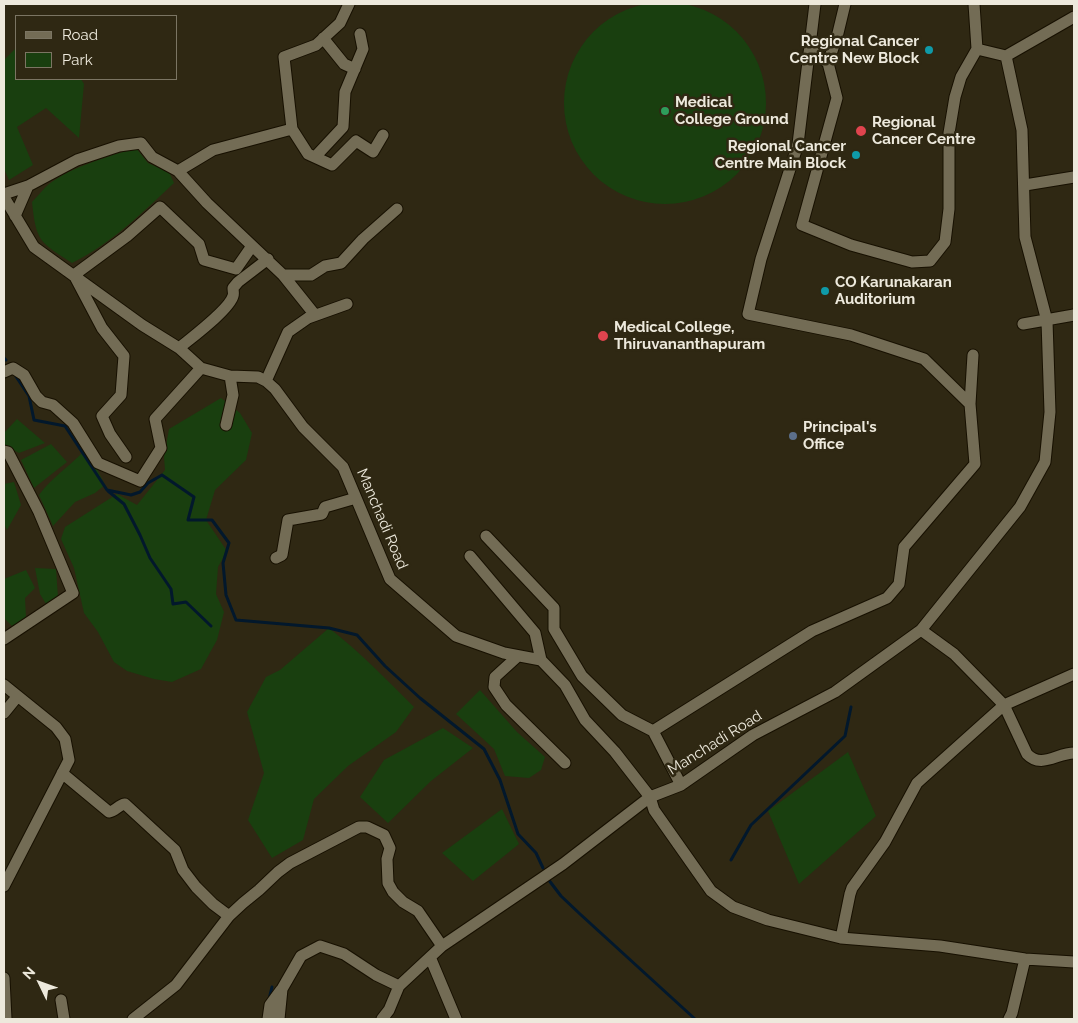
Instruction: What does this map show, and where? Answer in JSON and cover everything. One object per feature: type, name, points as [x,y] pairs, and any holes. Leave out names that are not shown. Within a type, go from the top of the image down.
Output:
[{"type":"street","points":[[349,4],[340,23],[316,45],[284,57],[292,129],[308,154],[332,165],[356,141],[374,152],[384,136]]},
{"type":"street","points":[[815,4],[798,144],[761,259],[748,314],[851,335],[924,359],[970,404]]},
{"type":"street","points":[[845,4],[828,64],[837,98],[802,225],[860,248],[912,262],[930,261],[945,242],[949,209],[949,133],[955,97],[961,77],[977,49],[974,4]]},
{"type":"street","points":[[977,49],[1006,56],[1074,17]]},
{"type":"street","points":[[315,157],[343,127],[345,92],[364,50],[360,34]]},
{"type":"street","points":[[323,38],[344,64],[355,69]]},
{"type":"street","points":[[810,49],[828,64]]},
{"type":"street","name":"Manchadi Road","points":[[399,986],[442,946],[563,864],[650,798],[681,785],[753,735],[835,692],[920,630],[1020,507],[1045,462],[1050,412],[1047,321],[1025,237],[1022,130],[1006,56]]},
{"type":"street","points":[[178,171],[213,150],[292,129]]},
{"type":"street","points":[[4,194],[28,186],[77,160],[119,146],[140,142],[152,157],[178,171],[252,246],[268,259],[316,315]]},
{"type":"street","points":[[1025,185],[1074,176]]},
{"type":"street","points":[[15,216],[28,186]]},
{"type":"street","points":[[4,198],[34,247],[142,325],[178,348],[201,368],[211,372],[230,376],[254,376],[266,381],[288,332],[316,315],[347,304]]},
{"type":"street","points":[[74,275],[127,236],[160,207],[199,244],[204,260],[236,269],[252,246]]},
{"type":"street","points":[[283,275],[311,275],[325,266],[341,263],[363,239],[397,209]]},
{"type":"street","points":[[178,348],[213,320],[227,306],[233,296],[233,288],[238,282],[268,259]]},
{"type":"street","points":[[74,275],[102,328],[124,356],[121,395],[102,416],[110,434],[126,456]]},
{"type":"street","points":[[1023,324],[1074,315]]},
{"type":"street","points":[[653,731],[812,631],[887,598],[899,584],[904,547],[975,464],[970,404],[973,355]]},
{"type":"street","points":[[4,372],[13,368],[24,375],[36,396],[42,402],[53,406],[73,423],[98,463],[140,481],[160,448],[155,420],[201,368]]},
{"type":"street","points":[[226,424],[233,395],[230,376]]},
{"type":"street","name":"Manchadi Road","points":[[266,381],[275,389],[303,427],[343,467],[390,579],[456,636],[504,653],[541,660]]},
{"type":"street","points":[[4,450],[8,452],[39,512],[73,593],[4,639]]},
{"type":"street","points":[[276,558],[282,555],[288,520],[322,514],[325,507],[356,498]]},
{"type":"street","points":[[486,536],[554,608],[554,629],[582,676],[622,715],[653,731],[681,785]]},
{"type":"street","points":[[470,556],[535,632],[541,660],[565,685],[586,720],[615,752],[650,798],[654,810],[711,891],[733,907],[768,920],[841,938],[940,946],[1025,959],[1074,962]]},
{"type":"street","points":[[920,630],[954,654],[1004,705],[1027,754],[1031,758],[1040,762],[1074,753]]},
{"type":"street","points":[[518,656],[495,677],[494,687],[506,705],[565,763]]},
{"type":"street","points":[[841,938],[852,888],[885,842],[916,783],[1004,705],[1074,674]]},
{"type":"street","points":[[4,685],[56,727],[65,739],[68,760],[4,886]]},
{"type":"street","points":[[4,712],[17,697]]},
{"type":"street","points":[[62,773],[109,812],[113,812],[120,804],[125,804],[175,850],[183,870],[196,887],[213,904],[229,916]]},
{"type":"street","points":[[133,1019],[176,985],[229,916],[290,862],[359,827],[367,827],[384,834],[390,848],[387,859],[388,883],[393,892],[403,902],[418,911],[442,946]]},
{"type":"street","points":[[268,1019],[270,1005],[284,986],[301,956],[320,946],[344,954],[376,975],[399,986],[389,1010],[382,1019]]},
{"type":"street","points":[[430,957],[456,1019]]},
{"type":"street","points":[[1009,1019],[1025,959]]},
{"type":"street","points":[[4,978],[6,1019]]},
{"type":"street","points":[[279,1019],[282,989],[284,986]]},
{"type":"street","points":[[61,1000],[64,1019]]},
{"type":"green space","name":"Medical College Ground","points":[[665,2],[685,4],[713,14],[729,25],[743,39],[758,64],[764,83],[766,103],[764,123],[754,151],[743,167],[729,181],[704,196],[685,202],[665,204],[645,202],[617,192],[601,181],[587,167],[572,142],[566,123],[564,103],[566,83],[576,55],[587,39],[601,25],[626,10],[645,4]]},
{"type":"green space","points":[[15,49],[15,80],[82,80],[84,84],[79,138],[46,108],[17,127],[33,165],[9,180],[4,169],[4,60]]},
{"type":"green space","points":[[136,148],[148,163],[169,172],[174,183],[113,237],[72,263],[46,245],[35,225],[32,202],[43,190],[58,178],[79,167]]},
{"type":"green space","points":[[221,398],[240,413],[252,433],[246,460],[215,490],[206,520],[227,551],[218,567],[216,594],[224,612],[217,640],[201,669],[172,682],[154,679],[127,671],[114,662],[98,632],[84,613],[74,568],[61,539],[65,527],[117,494],[137,505],[165,470],[164,457],[169,429]]},
{"type":"green space","points":[[17,419],[45,443],[19,453],[4,445],[4,433]]},
{"type":"green space","points":[[51,444],[67,462],[34,488],[21,460]]},
{"type":"green space","points":[[84,451],[97,469],[105,485],[95,493],[75,502],[53,526],[39,495],[49,483]]},
{"type":"green space","points":[[14,482],[21,505],[7,530],[4,524],[4,484]]},
{"type":"green space","points":[[35,568],[56,569],[58,597],[46,604],[40,594]]},
{"type":"green space","points":[[26,570],[35,588],[25,598],[26,618],[12,626],[4,618],[4,579]]},
{"type":"green space","points":[[329,628],[362,656],[414,707],[396,732],[348,766],[314,799],[303,840],[272,858],[248,820],[264,773],[247,712],[266,677],[280,670]]},
{"type":"green space","points":[[480,690],[517,732],[545,757],[541,770],[529,778],[505,776],[494,749],[456,714]]},
{"type":"green space","points":[[443,728],[473,748],[431,781],[388,823],[360,797],[384,760]]},
{"type":"green space","points":[[848,752],[876,816],[799,884],[768,811]]},
{"type":"green space","points":[[502,809],[519,844],[473,881],[442,853]]},
{"type":"waterway","points":[[15,375],[29,396],[34,420],[65,426],[107,490],[131,495],[140,492],[148,483],[162,475],[194,497],[188,520],[212,520],[229,543],[223,563],[226,595],[236,620],[329,628],[357,635],[385,666],[420,698],[484,749],[500,780],[518,834],[536,853],[543,868]]},
{"type":"waterway","points":[[108,491],[124,504],[150,558],[171,589],[173,604],[186,602],[211,626]]},
{"type":"waterway","points":[[731,860],[751,825],[845,736],[851,707]]},
{"type":"waterway","points":[[548,879],[561,896],[695,1019]]},
{"type":"waterway","points":[[269,999],[272,987]]},
{"type":"place","name":"Regional Cancer Centre New Block","points":[[929,50]]},
{"type":"place","name":"Medical College Ground","points":[[665,111]]},
{"type":"place","name":"Regional Cancer Centre","points":[[861,131]]},
{"type":"place","name":"Regional Cancer Centre Main Block","points":[[856,155]]},
{"type":"place","name":"CO Karunakaran Auditorium","points":[[825,291]]},
{"type":"place","name":"Medical College, Thiruvananthapuram","points":[[603,336]]},
{"type":"place","name":"Principal's Office","points":[[793,436]]}]
